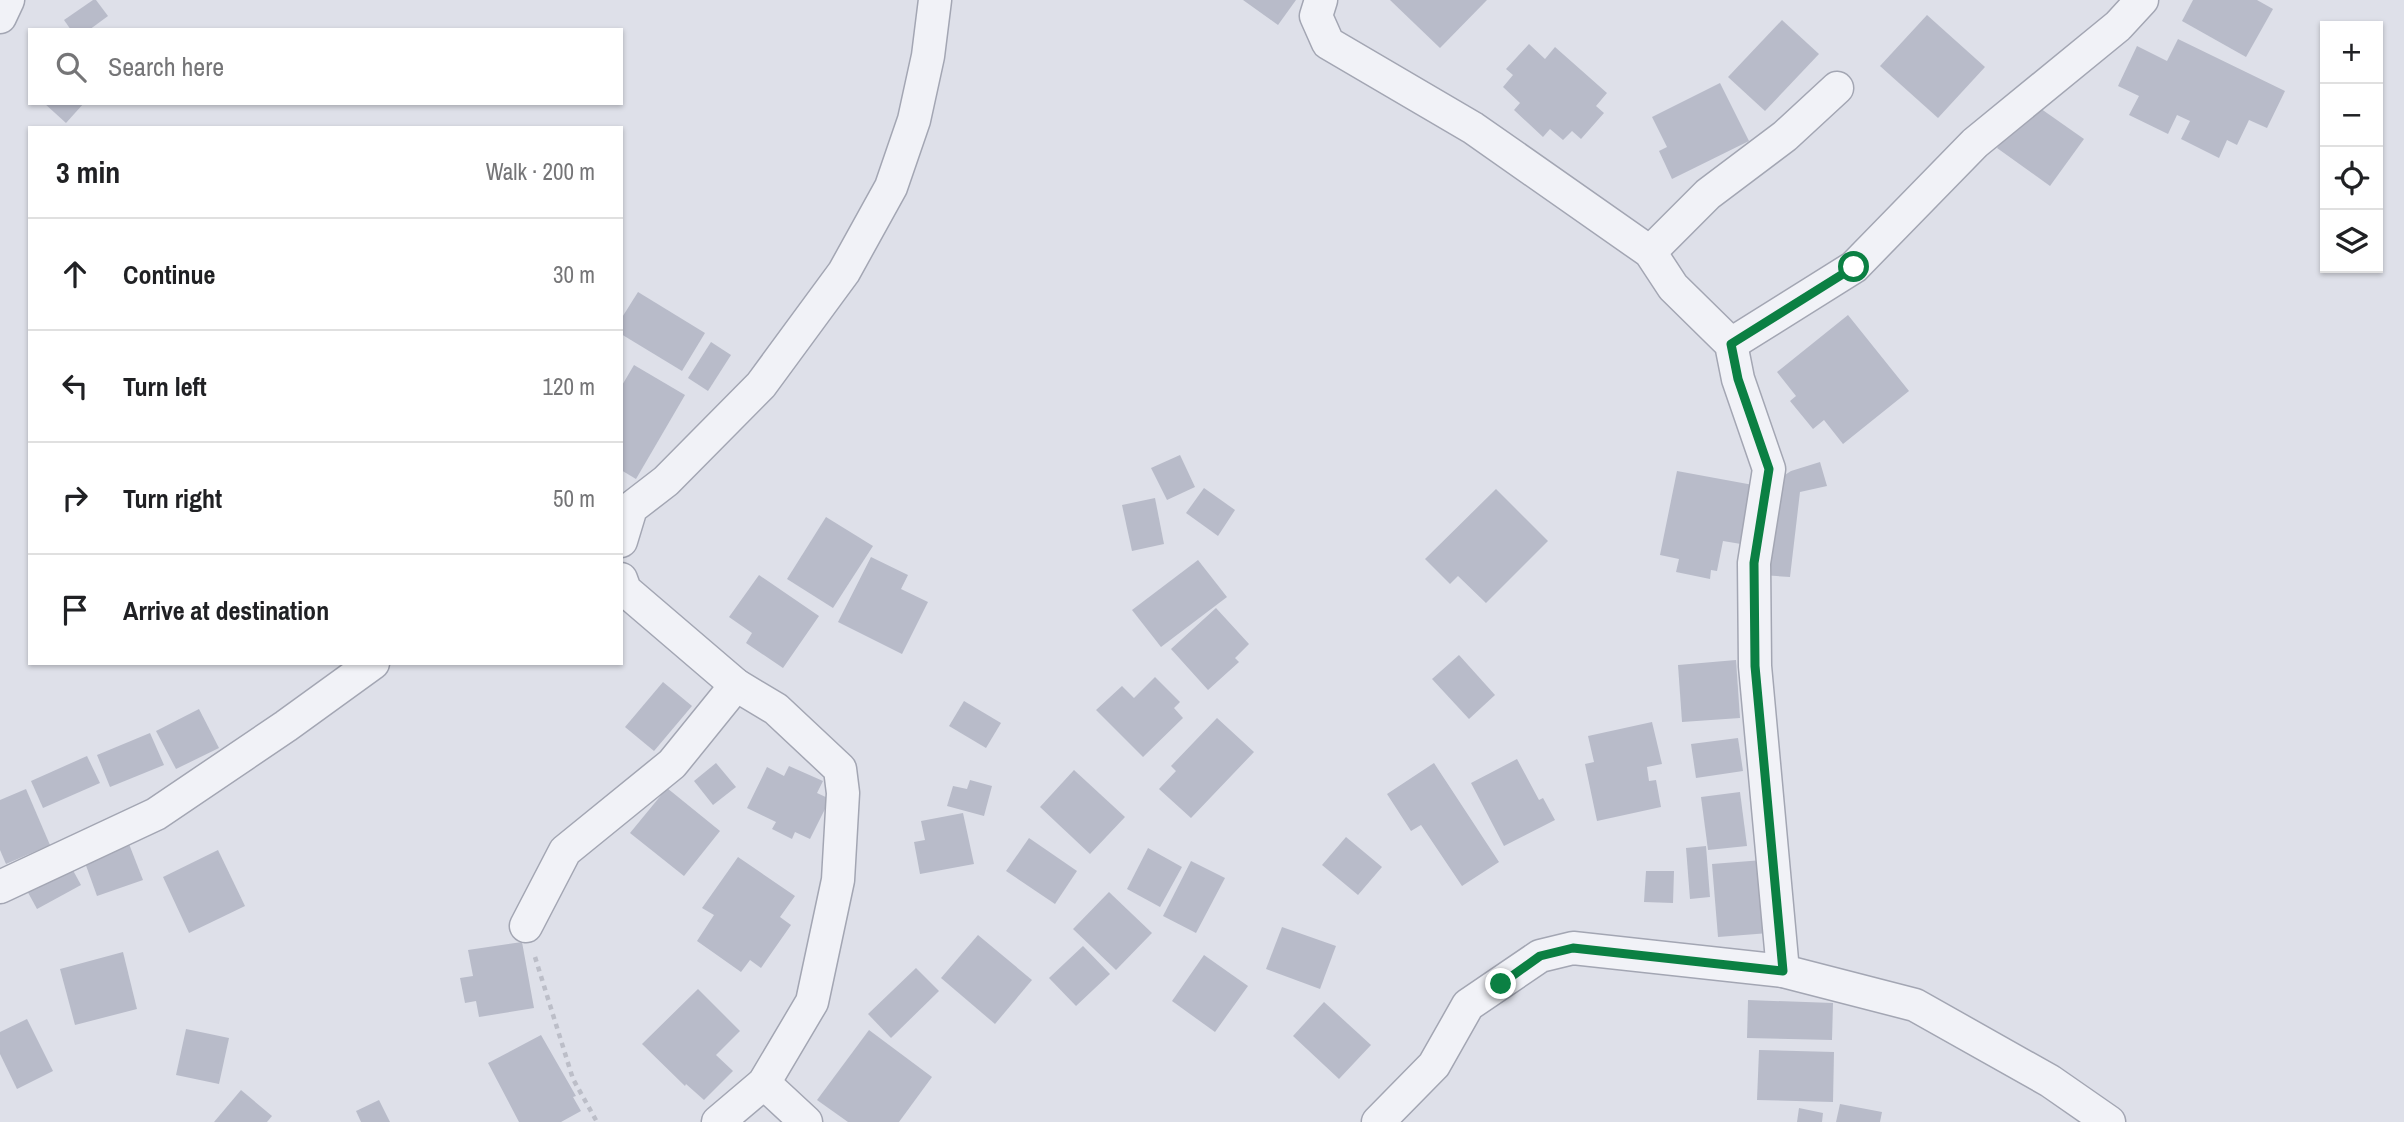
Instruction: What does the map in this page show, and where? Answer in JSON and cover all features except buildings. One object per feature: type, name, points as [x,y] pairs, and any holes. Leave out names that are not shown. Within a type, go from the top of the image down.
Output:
[{"type":"street","points":[[0,17],[8,0]]},
{"type":"street","points":[[623,528],[626,509],[666,481],[761,385],[844,272],[891,187],[914,120],[928,56],[935,0]]},
{"type":"street","points":[[1321,0],[1316,16],[1328,43],[1473,128],[1650,252],[1673,287],[1731,344],[1738,379],[1769,469],[1754,563],[1755,666],[1783,971]]},
{"type":"street","points":[[1731,344],[1854,267],[1976,143],[2118,26],[2142,0]]},
{"type":"street","points":[[1650,252],[1708,194],[1785,136],[1837,88]]},
{"type":"street","points":[[623,584],[625,590],[736,685],[776,709],[840,769],[843,793],[838,880],[812,1002],[764,1083],[718,1122]]},
{"type":"street","points":[[0,887],[156,814],[370,665]]},
{"type":"street","points":[[526,926],[565,851],[672,764],[736,685]]},
{"type":"street","points":[[1378,1122],[1434,1065],[1468,1005],[1540,956],[1573,948],[1783,971],[1915,1005],[2050,1081],[2109,1122]]},
{"type":"street","points":[[764,1083],[806,1122]]},
{"type":"path","points":[[526,926],[573,1079],[597,1122]]},
{"type":"route","points":[[1501,984],[1540,956],[1573,948],[1783,971],[1755,666],[1754,563],[1769,469],[1738,379],[1731,344],[1854,267]]}]
